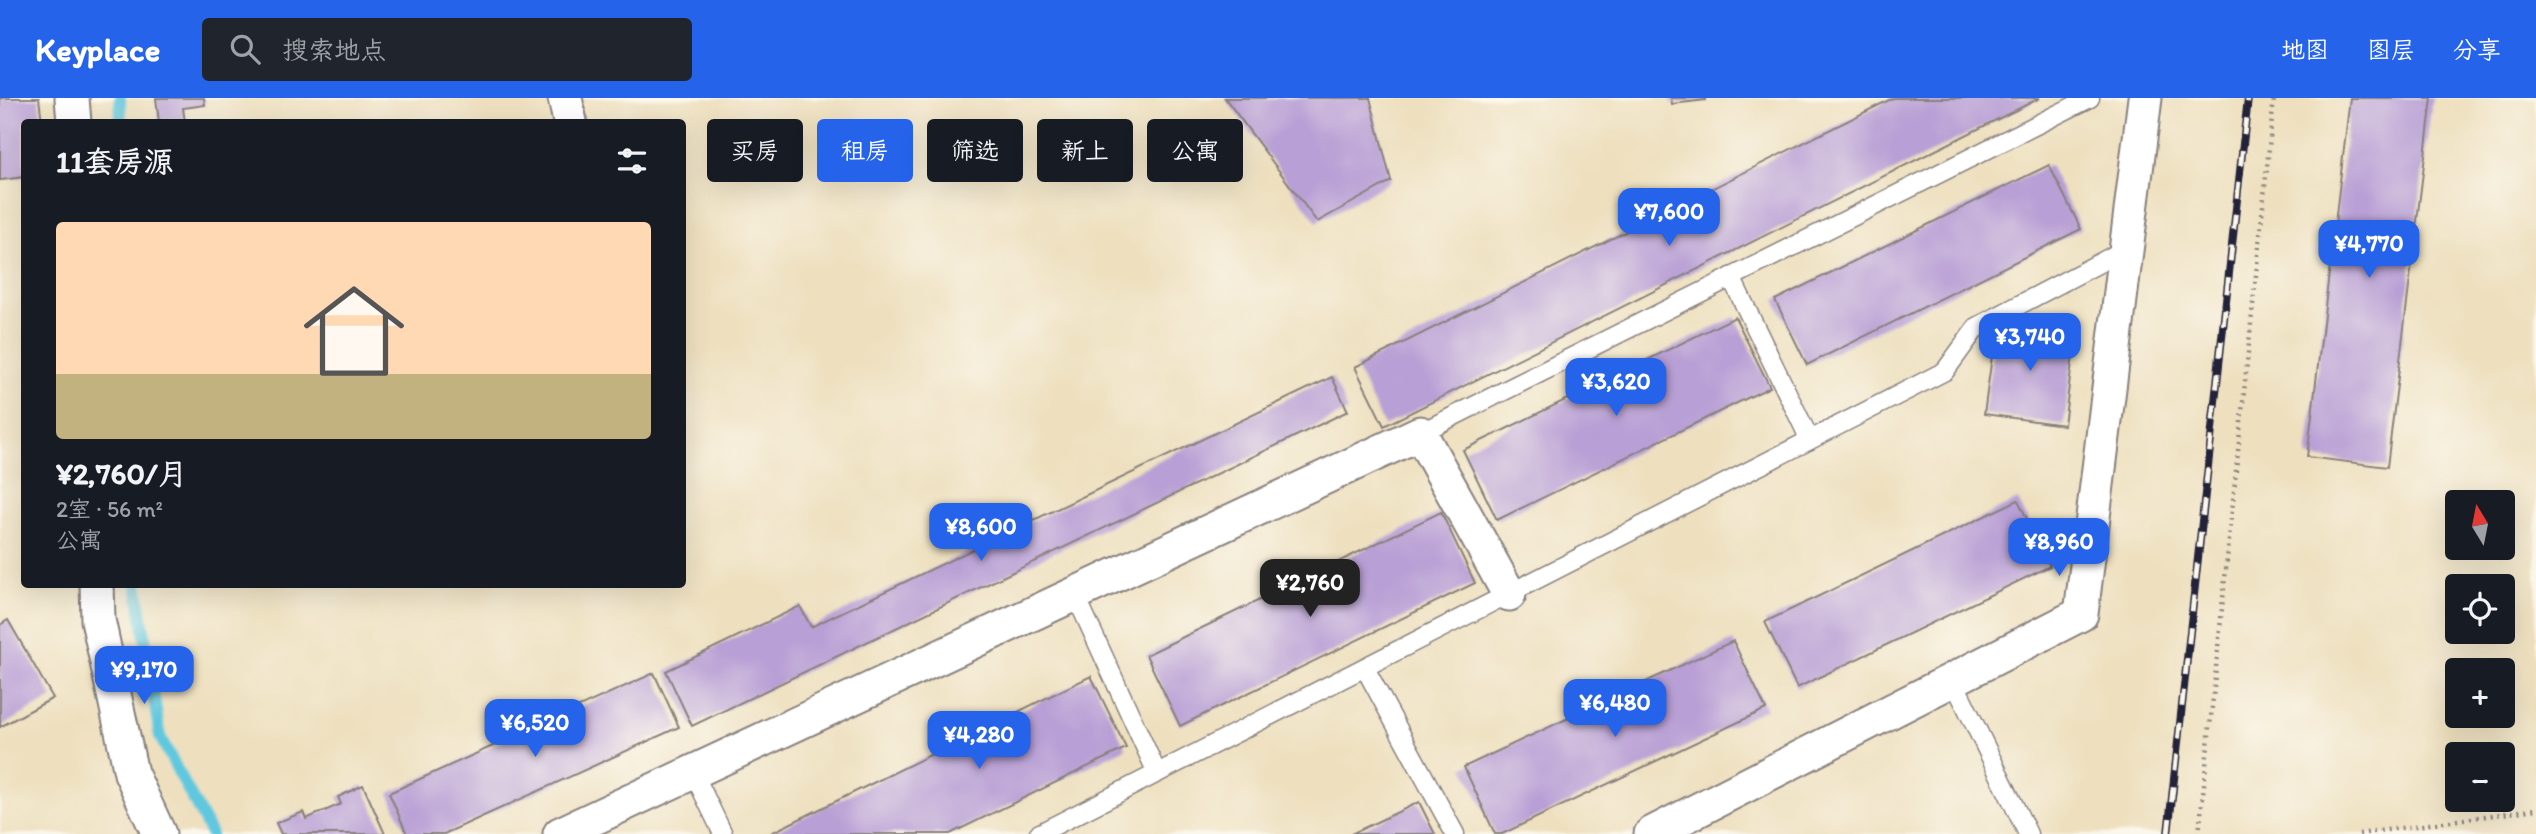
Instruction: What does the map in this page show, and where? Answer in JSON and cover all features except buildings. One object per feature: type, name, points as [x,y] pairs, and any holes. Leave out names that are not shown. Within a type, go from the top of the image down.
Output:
[{"type":"street","points":[[72,98],[74,119]]},
{"type":"street","points":[[565,98],[569,119]]},
{"type":"street","points":[[1651,834],[2081,614],[2145,98]]},
{"type":"street","points":[[560,834],[1420,433],[1509,594]]},
{"type":"street","points":[[97,588],[98,621],[131,773],[159,834]]},
{"type":"lane","points":[[1420,433],[2090,98]]},
{"type":"lane","points":[[1038,834],[1945,371],[1977,327],[2126,249]]},
{"type":"lane","points":[[1731,277],[1810,440]]},
{"type":"lane","points":[[1075,594],[1157,773]]},
{"type":"lane","points":[[1365,668],[1455,834]]},
{"type":"lane","points":[[1953,680],[2028,834]]},
{"type":"lane","points":[[692,772],[723,834]]},
{"type":"path","points":[[2199,834],[2274,98]]},
{"type":"path","points":[[2359,834],[2536,809]]},
{"type":"waterway","points":[[120,98],[121,119]]},
{"type":"waterway","points":[[138,588],[160,737],[211,834]]},
{"type":"railway","points":[[2168,834],[2248,98]]}]
